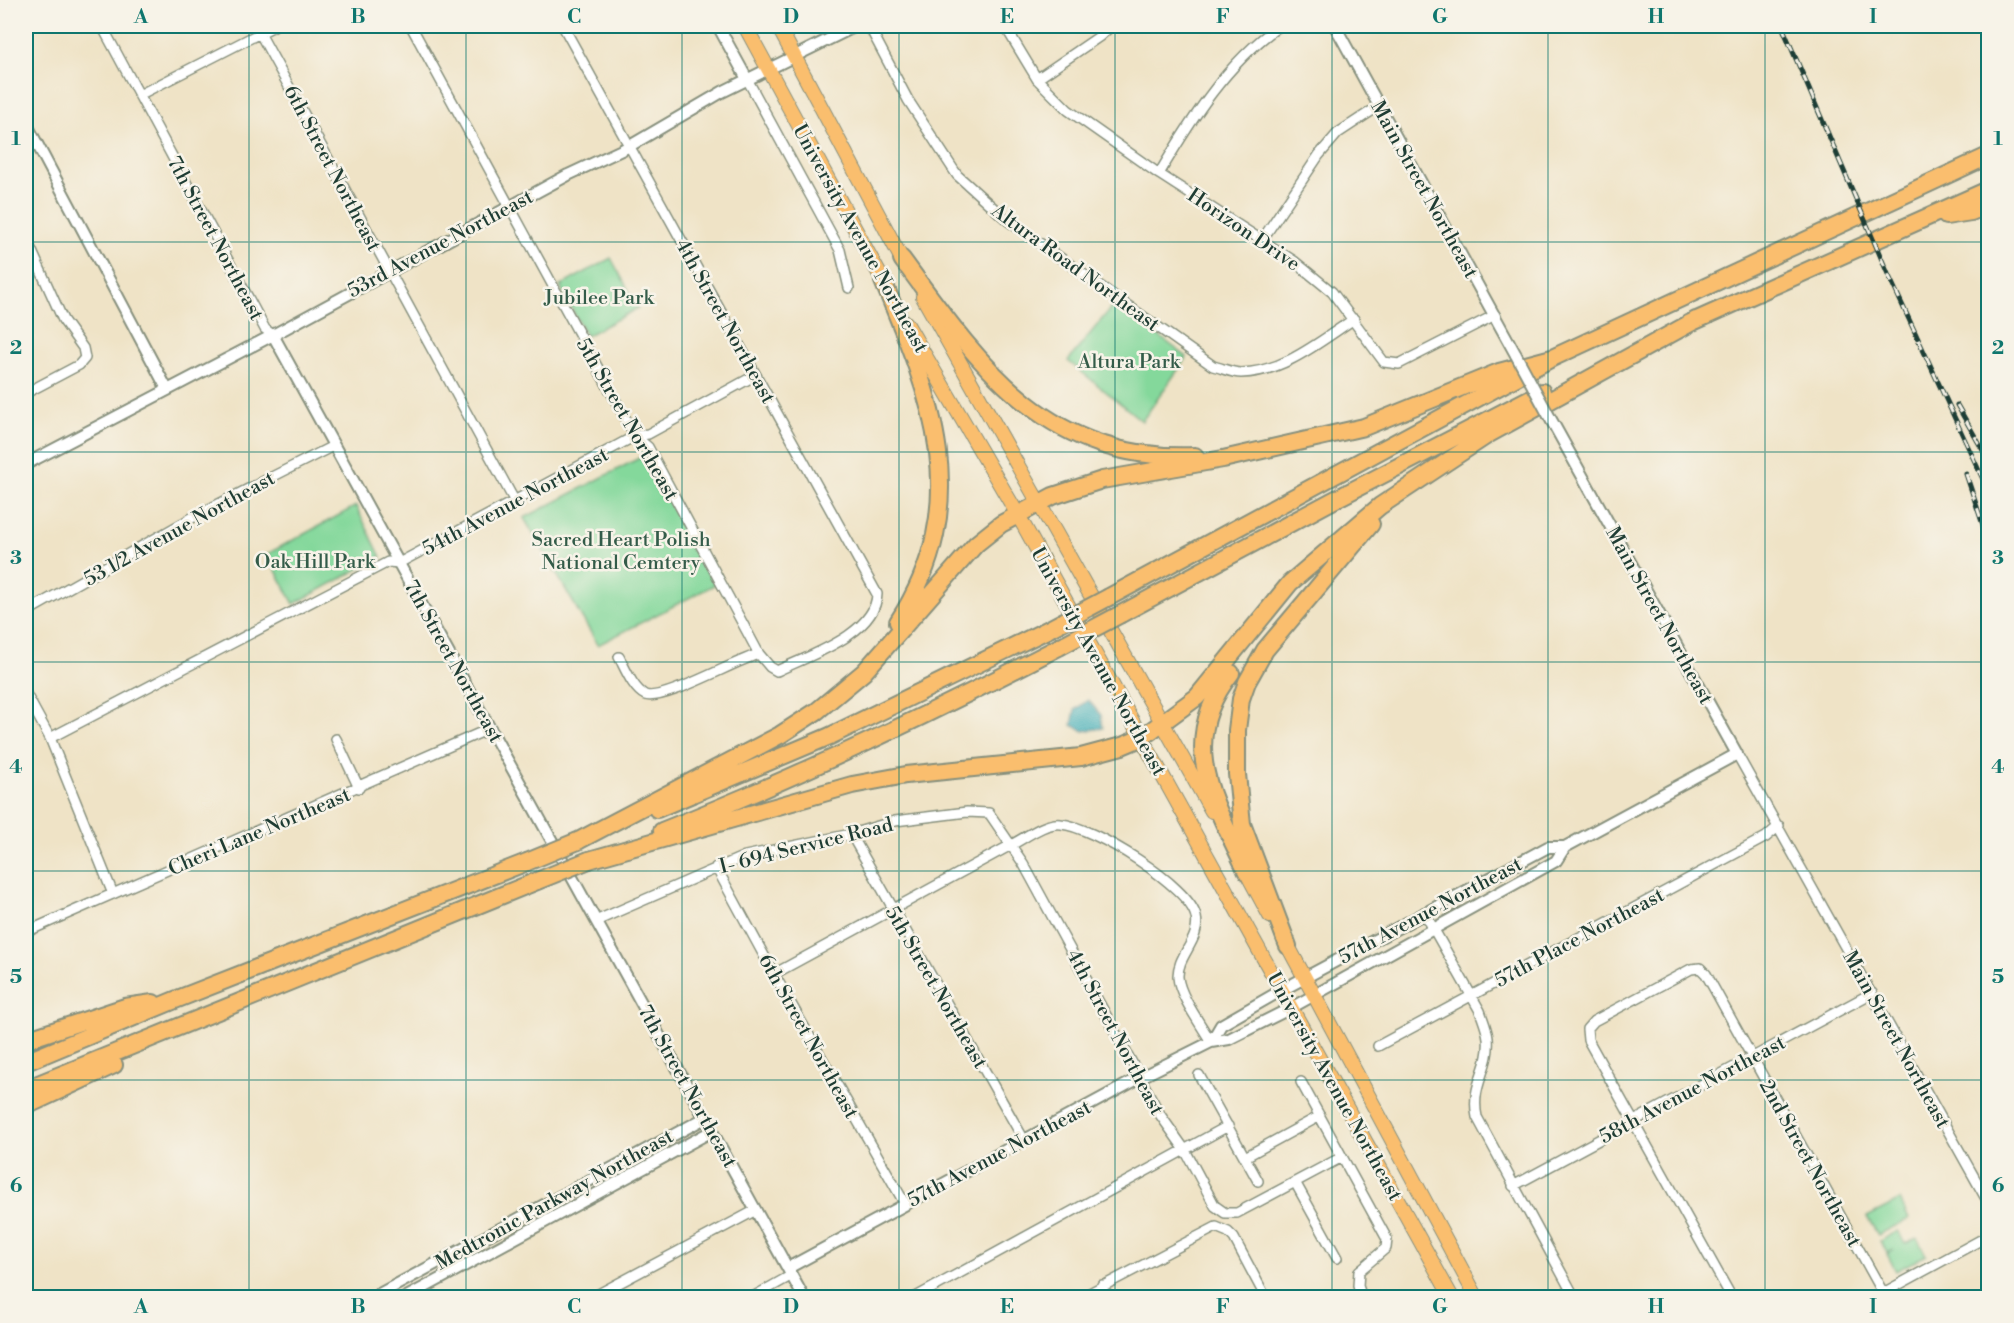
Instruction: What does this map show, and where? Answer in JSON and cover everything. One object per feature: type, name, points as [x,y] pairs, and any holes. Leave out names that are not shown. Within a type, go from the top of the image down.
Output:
[{"type":"highway","points":[[26,1062],[175,1000],[527,862],[830,736],[1049,629],[1552,358],[1989,156]]},
{"type":"highway","points":[[26,1089],[827,762],[927,716],[1538,394],[1696,320],[1989,190]]},
{"type":"highway","points":[[1924,219],[1971,212],[1989,205]]},
{"type":"highway","points":[[902,259],[963,342],[990,374],[1035,411],[1083,437],[1128,451],[1185,456],[1297,442]]},
{"type":"highway","points":[[843,690],[874,655],[908,604],[927,561],[939,505],[939,449],[930,402],[919,367],[883,281]]},
{"type":"highway","points":[[589,860],[852,785],[906,775],[1081,757],[1122,746],[1141,738],[1197,697],[1290,583],[1353,527],[1429,472],[1512,421],[1696,320]]},
{"type":"highway","points":[[578,841],[780,735],[843,690],[873,662],[966,554],[993,530],[1040,502],[1083,484],[1223,459],[1376,424],[1499,372],[1552,358]]},
{"type":"highway","points":[[1288,946],[1245,837],[1240,814],[1237,730],[1244,691],[1269,645],[1355,541],[1379,516],[1429,472]]},
{"type":"highway","points":[[1247,872],[1206,779],[1202,752],[1206,718],[1219,689],[1238,664],[1310,573],[1353,527]]},
{"type":"highway","points":[[26,1106],[311,973]]},
{"type":"highway","points":[[26,1040],[125,1007],[175,1000]]},
{"type":"main road","name":"University Avenue Northeast","points":[[745,26],[883,281],[1017,515],[1452,1298]]},
{"type":"main road","name":"University Avenue Northeast","points":[[778,26],[902,259],[1288,946],[1477,1298]]},
{"type":"street","name":"7th Street Northeast","points":[[102,26],[265,329],[273,335],[804,1298]]},
{"type":"street","points":[[139,95],[258,29],[274,26]]},
{"type":"street","name":"5th Street Northeast","points":[[411,26],[634,436],[648,447],[759,654]]},
{"type":"street","name":"4th Street Northeast","points":[[563,26],[877,594],[877,604],[870,618],[837,642],[777,671],[770,667],[759,654]]},
{"type":"street","name":"University Avenue Northeast","points":[[718,26],[840,250],[849,288]]},
{"type":"street","name":"53rd Avenue Northeast","points":[[27,459],[273,335],[388,270],[568,174],[628,147],[687,111],[794,54],[856,26]]},
{"type":"street","name":"Altura Road Northeast","points":[[869,26],[908,100],[957,175],[1007,220],[1214,366],[1238,373],[1266,369],[1291,360],[1354,319]]},
{"type":"street","name":"Horizon Drive","points":[[1005,26],[1037,79],[1068,110],[1159,174],[1294,261],[1332,292],[1384,362],[1399,364],[1495,315]]},
{"type":"street","points":[[1037,79],[1111,26]]},
{"type":"street","points":[[1159,174],[1192,117],[1246,51],[1280,26]]},
{"type":"street","name":"Main Street Northeast","points":[[1335,26],[1549,416],[1989,1202]]},
{"type":"street","name":"6th Street Northeast","points":[[258,29],[514,500]]},
{"type":"street","points":[[1262,240],[1319,155],[1338,133],[1379,106]]},
{"type":"street","points":[[26,123],[167,389]]},
{"type":"street","points":[[26,238],[63,320],[83,348],[85,358],[79,365],[26,393]]},
{"type":"street","name":"54th Avenue Northeast","points":[[50,738],[388,562],[399,563],[634,436],[648,434],[756,375]]},
{"type":"street","name":"53 1/2 Avenue Northeast","points":[[26,612],[197,515],[333,446]]},
{"type":"street","points":[[619,657],[637,688],[647,696],[664,695],[759,654]]},
{"type":"street","points":[[26,694],[50,738],[113,894]]},
{"type":"street","name":"Cheri Lane Northeast","points":[[26,932],[491,728]]},
{"type":"street","points":[[336,739],[358,788]]},
{"type":"street","name":"57th Avenue Northeast","points":[[790,1272],[905,1204],[1141,1077],[1211,1042],[1229,1039],[1291,1008],[1434,930],[1556,861],[1565,848],[1737,754]]},
{"type":"street","name":"I- 694 Service Road","points":[[597,920],[745,856],[851,834],[895,821],[967,812],[989,813]]},
{"type":"street","name":"4th Street Northeast","points":[[989,813],[1023,863],[1161,1116],[1185,1150],[1215,1206],[1225,1213],[1237,1213],[1295,1182]]},
{"type":"street","points":[[774,974],[1051,825],[1073,826],[1123,851],[1185,897],[1196,917],[1197,929],[1181,962],[1178,980],[1211,1042]]},
{"type":"street","name":"57th Place Northeast","points":[[1378,1046],[1766,837],[1779,826]]},
{"type":"street","name":"5th Street Northeast","points":[[851,834],[1024,1140]]},
{"type":"street","name":"57th Avenue Northeast","points":[[1211,1042],[1221,1025],[1304,977],[1548,847],[1565,848]]},
{"type":"street","name":"6th Street Northeast","points":[[716,867],[905,1204]]},
{"type":"street","points":[[1424,912],[1472,995],[1480,1011],[1488,1039],[1482,1071],[1474,1092],[1477,1117],[1575,1298]]},
{"type":"street","name":"2nd Street Northeast","points":[[1633,1121],[1588,1040],[1587,1029],[1594,1022],[1691,969],[1700,968],[1706,974],[1884,1295]]},
{"type":"street","name":"58th Avenue Northeast","points":[[1513,1186],[1872,993]]},
{"type":"street","points":[[1199,1075],[1258,1181]]},
{"type":"street","points":[[1301,1082],[1387,1239],[1386,1248],[1359,1271],[1358,1286],[1362,1298]]},
{"type":"street","points":[[1245,1157],[1320,1116]]},
{"type":"street","name":"Medtronic Parkway Northeast","points":[[372,1298],[705,1118]]},
{"type":"street","points":[[1633,1121],[1732,1298]]},
{"type":"street","points":[[914,1298],[1228,1126]]},
{"type":"street","name":"Medtronic Parkway Northeast","points":[[405,1298],[712,1131]]},
{"type":"street","points":[[1337,1258],[1295,1182],[1342,1157]]},
{"type":"street","points":[[584,1182],[592,1196]]},
{"type":"street","points":[[591,1298],[756,1210]]},
{"type":"street","points":[[1080,1298],[1209,1229],[1222,1229],[1234,1238],[1266,1298]]},
{"type":"street","points":[[1874,1298],[1884,1295],[1989,1236]]},
{"type":"street","points":[[751,1298],[790,1272]]},
{"type":"street","points":[[1102,1286],[1109,1298]]},
{"type":"green space","name":"Jubilee Park","points":[[611,258],[638,308],[586,336],[560,286]]},
{"type":"green space","name":"Altura Park","points":[[1115,303],[1187,357],[1142,421],[1068,361]]},
{"type":"green space","name":"Sacred Heart Polish National Cemtery","points":[[645,455],[716,584],[598,645],[524,518]]},
{"type":"green space","name":"Oak Hill Park","points":[[356,506],[381,557],[294,604],[267,554]]},
{"type":"green space","points":[[1900,1200],[1909,1219],[1878,1235],[1867,1217]]},
{"type":"green space","points":[[1898,1231],[1905,1244],[1917,1238],[1926,1255],[1896,1271],[1887,1254],[1894,1250],[1887,1253],[1880,1241]]},
{"type":"water","points":[[1088,700],[1101,715],[1103,728],[1084,731],[1072,725],[1075,710]]},
{"type":"railway","points":[[1782,26],[1888,274],[1988,490]]},
{"type":"railway","points":[[1957,405],[1988,459]]},
{"type":"railway","points":[[1966,474],[1983,525],[1988,565]]}]
